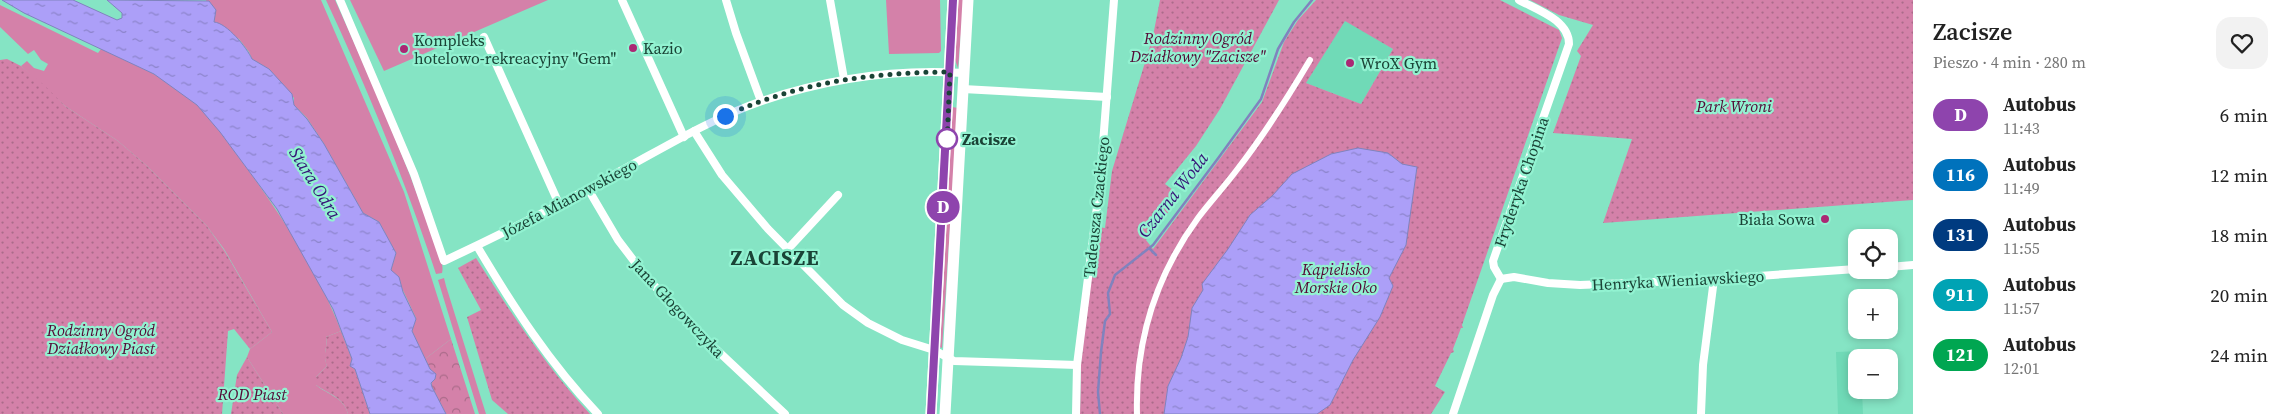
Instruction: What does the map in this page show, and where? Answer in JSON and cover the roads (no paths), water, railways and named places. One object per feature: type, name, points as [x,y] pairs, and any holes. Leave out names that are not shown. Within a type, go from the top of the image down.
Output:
[{"type":"main road","points":[[931,414],[953,0]]},
{"type":"main road","points":[[945,414],[968,0]]},
{"type":"street","name":"Józefa Mianowskiego","points":[[340,0],[414,174],[444,261],[559,204],[684,137],[761,101],[844,79],[896,73],[964,73]]},
{"type":"street","points":[[622,0],[684,137]]},
{"type":"street","points":[[726,0],[761,101]]},
{"type":"street","points":[[830,0],[844,79]]},
{"type":"street","name":"Tadeusza Czackiego","points":[[1076,414],[1077,365],[1100,183],[1114,0]]},
{"type":"street","name":"Fryderyka Chopina","points":[[1501,279],[1494,267],[1493,261],[1569,44],[1564,26],[1519,0]]},
{"type":"street","points":[[484,37],[559,204]]},
{"type":"street","points":[[1137,414],[1140,353],[1144,331],[1158,287],[1178,249],[1197,219],[1251,151],[1310,60]]},
{"type":"street","points":[[963,89],[1107,98]]},
{"type":"street","points":[[694,132],[727,182],[787,250],[855,315],[890,335],[934,350],[948,359],[957,361],[1077,365]]},
{"type":"street","name":"Jana Głogowczyka","points":[[588,189],[618,240],[647,278],[697,332],[785,414]]},
{"type":"street","points":[[787,250],[838,196]]},
{"type":"street","points":[[477,246],[533,333],[554,362],[598,414]]},
{"type":"street","points":[[1898,266],[1913,265]]},
{"type":"street","name":"Henryka Wieniawskiego","points":[[1501,279],[1514,277],[1548,283],[1580,285],[1714,279],[1848,270]]},
{"type":"street","points":[[1453,414],[1492,295],[1501,279]]},
{"type":"street","points":[[1701,414],[1703,364],[1714,279]]},
{"type":"water","name":"Stara Odra","points":[[2,0],[73,0],[117,20],[122,18],[122,13],[107,0],[209,1],[216,10],[214,22],[219,23],[230,31],[252,59],[269,69],[292,94],[294,105],[307,119],[324,144],[363,213],[379,222],[396,253],[391,270],[399,277],[403,292],[416,319],[412,331],[430,369],[436,374],[435,379],[431,383],[432,387],[446,414],[370,414],[355,369],[350,366],[352,359],[333,309],[277,209],[220,132],[197,105],[154,74],[24,13]]},
{"type":"water","points":[[1358,148],[1388,153],[1402,164],[1417,167],[1406,245],[1389,278],[1393,286],[1380,317],[1353,360],[1330,405],[1317,414],[1164,414],[1168,386],[1188,337],[1192,308],[1203,290],[1202,284],[1250,215],[1272,196],[1292,174],[1331,154]]},
{"type":"waterway","name":"Czarna Woda","points":[[1100,414],[1098,392],[1101,352],[1105,321],[1110,314],[1108,293],[1115,275],[1153,245],[1261,99],[1278,49],[1294,22],[1312,0]]},
{"type":"waterway","points":[[1150,249],[1156,255]]},
{"type":"place","name":"Kazio","points":[[633,48]]},
{"type":"place","name":"Kompleks hotelowo-rekreacyjny \"Gem\"","points":[[404,49]]},
{"type":"place","name":"WroX Gym","points":[[1350,63]]},
{"type":"place","name":"Zacisze","points":[[947,139]]},
{"type":"place","name":"Biała Sowa","points":[[1825,219]]},
{"type":"district","name":"ZACISZE","points":[[775,258]]},
{"type":"park label","name":"Rodzinny Ogród Działkowy \"Zacisze\"","points":[[1198,47]]},
{"type":"park label","name":"Park Wroni","points":[[1734,106]]},
{"type":"park label","name":"Kąpielisko Morskie Oko","points":[[1336,278]]},
{"type":"park label","name":"Rodzinny Ogród Działkowy Piast","points":[[101,339]]},
{"type":"park label","name":"ROD Piast","points":[[252,394]]}]
